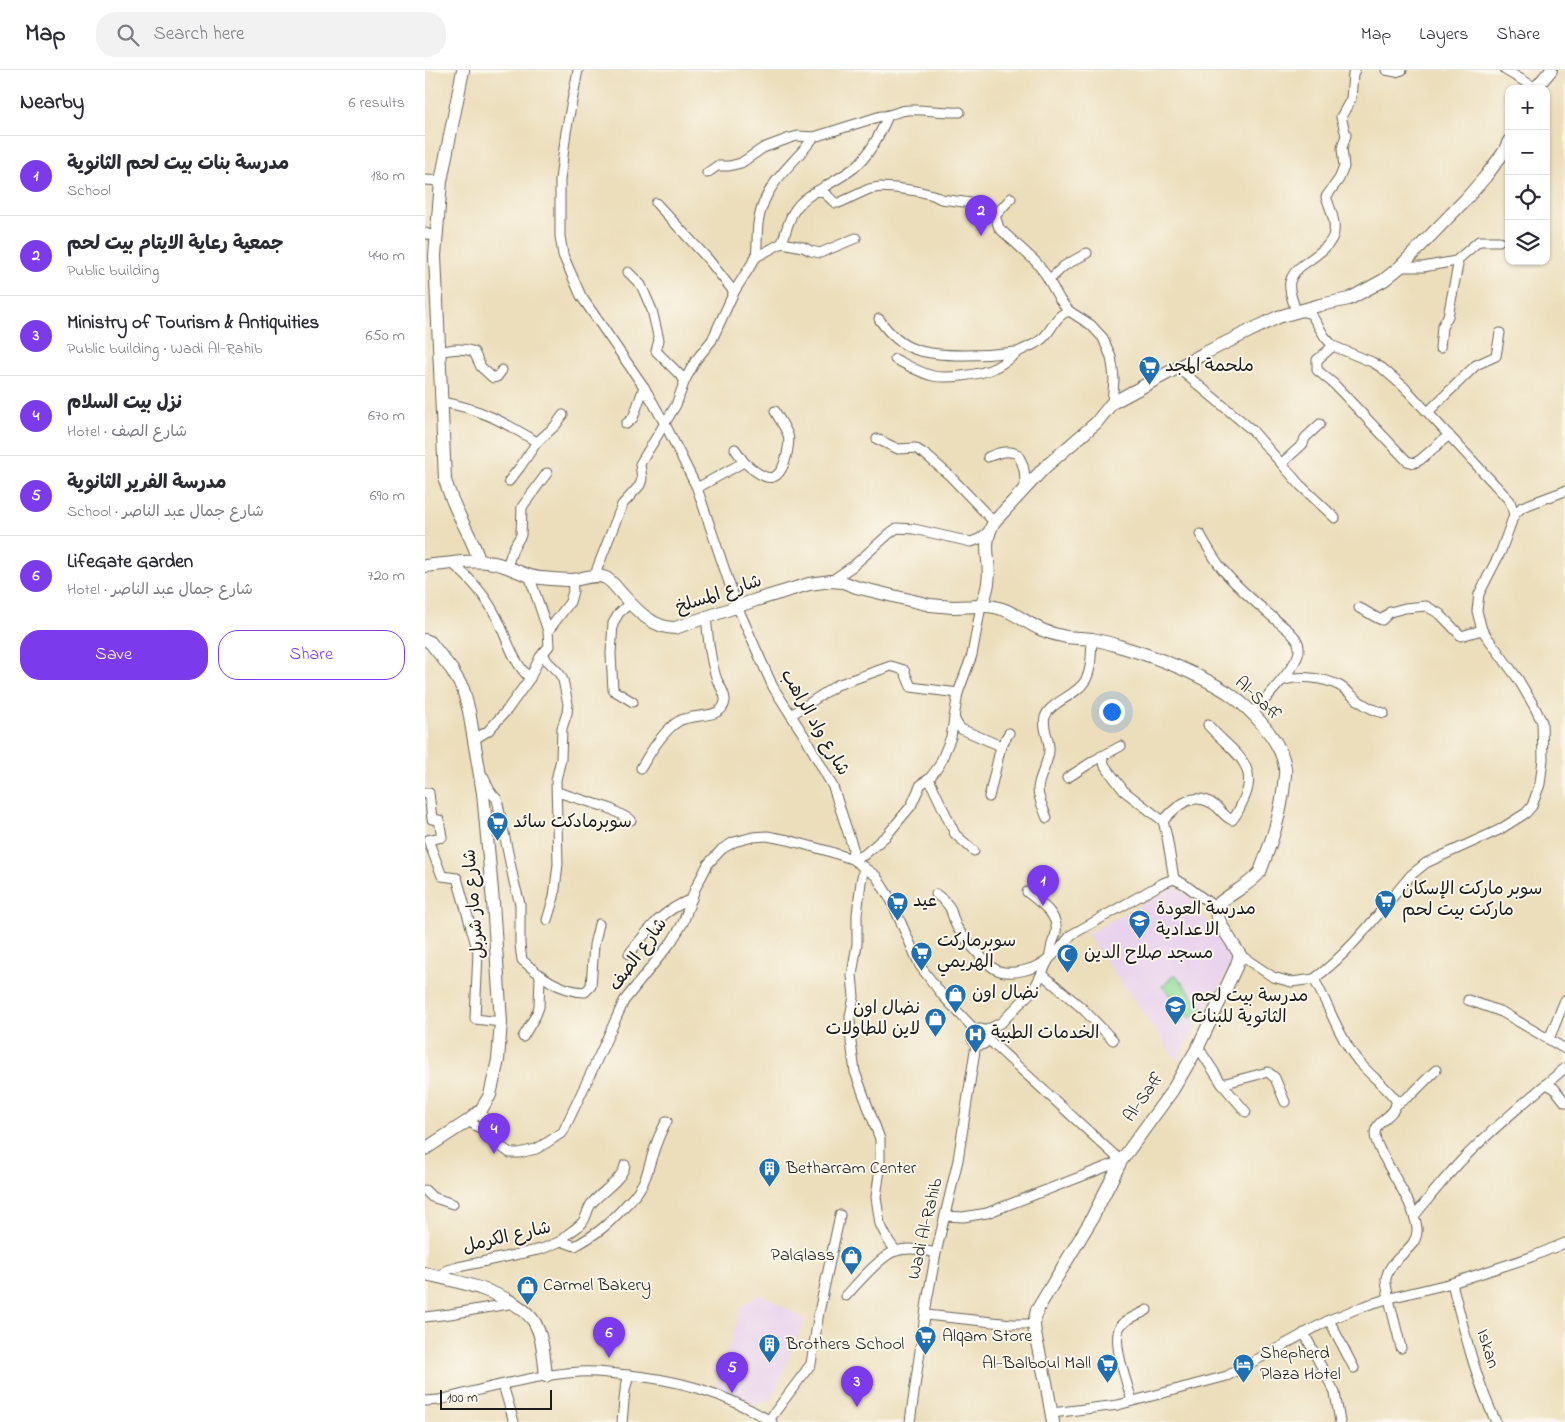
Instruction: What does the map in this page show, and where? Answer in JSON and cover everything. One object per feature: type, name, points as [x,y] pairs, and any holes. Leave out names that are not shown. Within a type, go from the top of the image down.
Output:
[{"type":"street","points":[[463,70],[431,235],[435,256],[445,480],[461,520],[473,541],[479,561]]},
{"type":"street","name":"شارع واد الراهب","points":[[578,70],[566,132],[560,180],[560,236],[563,254],[581,296],[644,387],[697,488],[737,606],[773,687],[791,714],[833,787],[853,848],[852,859]]},
{"type":"street","points":[[1299,311],[1290,288],[1291,280],[1298,268],[1319,254],[1333,239],[1335,232],[1334,217],[1326,197],[1339,179],[1344,167],[1342,148],[1346,135],[1341,117],[1351,99],[1355,70]]},
{"type":"street","points":[[1386,70],[1396,72],[1402,70]]},
{"type":"street","points":[[1505,70],[1529,85]]},
{"type":"street","points":[[1538,85],[1551,70]]},
{"type":"street","points":[[707,173],[717,166],[741,163],[763,148],[790,138],[798,136],[814,138],[905,110],[961,112]]},
{"type":"street","points":[[782,243],[789,218],[793,212],[805,199],[855,167],[872,145],[888,116]]},
{"type":"street","points":[[425,566],[479,561],[507,566],[538,578],[572,580],[596,576],[622,505],[640,485],[642,479],[641,464],[677,405],[685,380],[696,360],[712,340],[734,292],[756,257],[759,218],[765,198],[781,173],[814,138]]},
{"type":"street","points":[[831,581],[853,566],[897,528],[914,529],[971,542],[979,539],[1025,488],[1065,449],[1096,423],[1112,403],[1205,353],[1278,317],[1349,299],[1384,280],[1400,267],[1460,206],[1486,176],[1505,150]]},
{"type":"street","points":[[425,180],[441,182]]},
{"type":"street","points":[[817,191],[827,195],[832,201],[839,203],[880,187],[902,189],[933,195],[941,199],[984,204],[991,207],[999,228],[1036,262],[1069,311],[1091,325],[1107,344],[1114,380],[1112,403]]},
{"type":"street","points":[[995,216],[1011,198]]},
{"type":"street","points":[[656,203],[708,259],[734,292]]},
{"type":"street","points":[[756,257],[782,243],[820,252],[856,238]]},
{"type":"street","points":[[1400,267],[1423,267],[1456,260],[1479,241],[1499,241]]},
{"type":"street","points":[[1049,280],[1064,266],[1087,253]]},
{"type":"street","points":[[1440,348],[1458,265],[1456,260]]},
{"type":"street","points":[[628,272],[641,285],[652,310],[659,340],[656,351],[685,380]]},
{"type":"street","points":[[1318,323],[1321,309],[1325,304]]},
{"type":"street","points":[[895,359],[933,376],[978,373],[993,369],[1041,340],[1048,334],[1059,316],[1069,311]]},
{"type":"street","points":[[1299,311],[1311,314],[1318,323],[1325,338],[1333,346],[1360,356],[1382,368],[1405,388],[1510,501],[1522,507]]},
{"type":"street","points":[[879,319],[886,329],[899,341],[915,350],[963,355],[1019,352]]},
{"type":"street","points":[[1428,412],[1477,365],[1496,356],[1500,333]]},
{"type":"street","points":[[1333,346],[1317,360],[1317,370],[1334,384],[1407,461],[1414,463],[1420,460],[1449,435]]},
{"type":"street","points":[[439,352],[467,349],[474,352],[481,367],[493,378],[497,377],[502,370]]},
{"type":"street","points":[[1178,368],[1252,430],[1300,485],[1335,518]]},
{"type":"street","points":[[626,424],[633,418],[644,387]]},
{"type":"street","points":[[441,402],[462,405],[503,422],[537,442]]},
{"type":"street","points":[[735,449],[755,472],[768,478],[775,477],[780,473],[787,453],[789,436],[775,411]]},
{"type":"street","points":[[509,480],[537,442],[555,426],[563,415]]},
{"type":"street","points":[[1282,463],[1303,444],[1305,438],[1320,424]]},
{"type":"street","points":[[877,439],[898,449],[915,448],[926,454],[949,475],[991,526]]},
{"type":"street","points":[[988,457],[1008,451],[1017,454],[1023,464],[1025,488]]},
{"type":"street","points":[[697,488],[745,462]]},
{"type":"street","points":[[507,566],[513,549],[521,535],[522,506],[547,473]]},
{"type":"street","points":[[936,894],[949,906],[958,929],[996,970],[1004,972],[1032,969],[1049,960],[1071,935],[1163,883],[1174,880],[1184,884],[1215,907],[1220,923],[1240,955],[1273,977],[1291,982],[1314,979],[1324,972],[1355,940],[1418,868],[1499,830],[1526,813],[1531,806],[1540,784],[1543,759],[1542,722],[1518,679],[1483,630],[1477,611],[1479,594],[1501,551],[1514,516],[1522,507],[1565,490]]},
{"type":"street","points":[[1510,501],[1514,516]]},
{"type":"street","points":[[852,859],[864,854],[887,835],[911,806],[921,784],[929,779],[939,766],[951,737],[958,693],[972,655],[981,606],[988,583],[986,542],[991,526]]},
{"type":"street","points":[[1200,534],[1222,569],[1295,637],[1299,644],[1299,653],[1281,681],[1252,714]]},
{"type":"street","points":[[453,564],[467,576],[485,597],[520,668],[530,678]]},
{"type":"street","points":[[473,740],[488,731],[498,721],[530,678],[543,653],[549,646],[548,631],[529,575]]},
{"type":"street","name":"شارع المسلخ","points":[[596,576],[607,579],[649,621],[666,628],[675,628],[706,616],[809,584],[831,581],[843,582],[855,587],[930,605],[953,608],[981,606]]},
{"type":"street","points":[[548,631],[573,596],[572,580]]},
{"type":"street","points":[[630,603],[619,613],[613,623],[611,654],[613,690],[633,702]]},
{"type":"street","name":"Al-Saff","points":[[981,606],[994,606],[1042,630],[1092,639],[1122,647],[1186,672],[1228,693],[1252,714],[1275,741],[1282,755],[1285,769],[1283,794],[1278,821],[1260,872],[1255,878],[1222,900],[1215,907]]},
{"type":"street","points":[[1359,608],[1367,611],[1373,617],[1382,620],[1391,612],[1405,608],[1426,606],[1440,614],[1461,636],[1483,630]]},
{"type":"street","points":[[641,768],[673,724],[687,717],[713,714],[719,711],[725,703],[711,656],[706,616]]},
{"type":"street","points":[[1047,818],[1038,790],[1040,776],[1049,749],[1044,724],[1045,717],[1049,710],[1076,691],[1085,682],[1088,673],[1092,639]]},
{"type":"street","name":"شارع مار شربل","points":[[425,640],[429,642],[452,670],[463,689],[469,711],[483,794],[501,1022],[496,1068],[490,1095],[481,1110],[468,1121],[425,1149]]},
{"type":"street","points":[[543,653],[547,661],[559,672],[563,680],[568,704],[562,728],[561,759],[557,780],[558,864],[555,897],[547,920]]},
{"type":"street","points":[[791,714],[837,685],[891,666],[904,670],[911,687],[958,693]]},
{"type":"street","points":[[1281,681],[1303,677],[1332,683],[1341,687],[1370,708],[1384,714]]},
{"type":"street","points":[[954,716],[961,729],[1001,746]]},
{"type":"street","points":[[1163,822],[1179,806],[1197,798],[1204,799],[1212,804],[1227,818],[1232,820],[1246,796],[1249,787],[1249,775],[1246,766],[1239,756],[1208,725]]},
{"type":"street","points":[[951,737],[957,730],[961,729]]},
{"type":"street","points":[[989,797],[1001,746],[1009,733]]},
{"type":"street","points":[[1067,778],[1101,756],[1121,746]]},
{"type":"street","points":[[1101,756],[1105,766],[1124,791],[1163,822],[1174,880]]},
{"type":"street","points":[[477,759],[481,764],[486,784],[497,799],[520,904],[522,960],[540,976],[566,989],[585,992],[591,986],[594,945],[599,924]]},
{"type":"street","points":[[929,779],[955,834],[974,851]]},
{"type":"street","points":[[557,792],[609,808],[631,820]]},
{"type":"street","points":[[425,794],[429,793],[432,819],[439,820],[442,837],[428,840],[429,856],[442,876],[457,878],[478,952],[475,1019],[501,1022]]},
{"type":"street","name":"شارع الصف","points":[[481,1110],[488,1133],[499,1146],[510,1153],[535,1149],[563,1132],[624,1001],[683,923],[695,889],[713,859],[722,849],[734,842],[753,837],[767,836],[788,840],[852,859]]},
{"type":"street","points":[[852,859],[876,876],[891,900],[920,966],[930,980],[983,1033],[1121,1161],[987,1213],[963,1217],[945,1216]]},
{"type":"street","points":[[864,867],[857,914],[857,944],[852,975],[854,997],[850,1016],[851,1042],[855,1072],[880,1139],[880,1168],[876,1196],[880,1224],[896,1251]]},
{"type":"street","points":[[983,1033],[1002,1022],[1034,989],[1049,960],[1056,933],[1056,923],[1043,906],[1027,892]]},
{"type":"street","points":[[629,954],[645,933],[665,912],[692,899]]},
{"type":"street","name":"Al-Saff","points":[[1034,1324],[1037,1310],[1090,1222],[1121,1161],[1172,1091],[1198,1047],[1240,955]]},
{"type":"street","points":[[1042,974],[1083,1009],[1113,1040]]},
{"type":"street","points":[[523,1037],[536,1016],[539,1007],[540,976]]},
{"type":"street","points":[[1314,979],[1342,1038],[1358,1061],[1396,1100],[1394,1111],[1378,1126],[1375,1134],[1378,1146],[1414,1216],[1417,1231],[1415,1242],[1392,1263],[1388,1269],[1385,1281],[1401,1348]]},
{"type":"street","points":[[1468,1000],[1502,1012],[1565,1049]]},
{"type":"street","points":[[1549,1039],[1565,1000]]},
{"type":"street","points":[[977,1044],[984,1044],[983,1033]]},
{"type":"street","name":"Wadi Al-Rahib","points":[[910,1422],[927,1301],[936,1253],[958,1160],[977,1044],[972,1038],[983,1033]]},
{"type":"street","points":[[1198,1047],[1222,1084],[1246,1112]]},
{"type":"street","points":[[1414,1216],[1463,1159],[1512,1112],[1565,1068]]},
{"type":"street","points":[[1396,1105],[1413,1093],[1436,1070]]},
{"type":"street","points":[[1222,1084],[1268,1072],[1275,1078],[1285,1102]]},
{"type":"street","points":[[1546,1084],[1554,1088],[1565,1102]]},
{"type":"street","points":[[468,1121],[488,1133]]},
{"type":"street","name":"شارع الكرمل","points":[[440,1278],[447,1270],[542,1249],[561,1241],[575,1246],[592,1236],[606,1226],[639,1191],[646,1177],[662,1128],[667,1121]]},
{"type":"street","points":[[561,1241],[566,1234],[583,1222],[590,1204],[616,1181],[625,1169],[625,1166]]},
{"type":"street","points":[[425,1190],[432,1197],[453,1204]]},
{"type":"street","points":[[425,1401],[439,1400],[545,1376],[582,1372],[665,1379],[692,1385],[735,1401],[770,1421],[811,1364],[819,1312],[840,1215]]},
{"type":"street","points":[[926,1315],[1012,1324],[1034,1324],[1052,1418],[1117,1405],[1227,1376],[1329,1320],[1364,1306],[1452,1283],[1531,1257],[1565,1243]]},
{"type":"street","points":[[846,1296],[877,1264],[896,1251],[915,1249],[936,1253]]},
{"type":"street","points":[[425,1274],[490,1292],[515,1303],[534,1320],[541,1340],[545,1376]]},
{"type":"street","name":"Iskan","points":[[1452,1283],[1487,1403],[1496,1422]]},
{"type":"street","points":[[425,1316],[450,1314],[515,1303]]},
{"type":"street","points":[[1132,1401],[1118,1350],[1118,1331],[1122,1324],[1147,1310]]},
{"type":"street","points":[[1329,1320],[1354,1368]]},
{"type":"street","points":[[1304,1333],[1335,1393],[1341,1422]]},
{"type":"street","points":[[622,1422],[625,1390],[629,1375]]},
{"type":"street","points":[[503,1385],[515,1422]]},
{"type":"shaded area","points":[[1173,887],[1182,890],[1191,898],[1230,954],[1232,962],[1177,1061],[1087,934]]},
{"type":"shaded area","points":[[760,1294],[805,1319],[772,1399],[758,1405],[715,1390],[742,1306]]},
{"type":"green space","points":[[1175,974],[1203,1008],[1190,1019],[1162,986]]},
{"type":"place","name":"جمعية رعاية الايتام بيت لحم","points":[[981,236]]},
{"type":"place","name":"ملحمة المجد","points":[[1149,386]]},
{"type":"place","name":"سوبرمادكت سائد","points":[[497,842]]},
{"type":"place","name":"مدرسة بنات بيت لحم الثانوية","points":[[1043,906]]},
{"type":"place","name":"سوبر ماركت الإسكان ماركت بيت لحم","points":[[1386,919]]},
{"type":"place","name":"عيد","points":[[897,921]]},
{"type":"place","name":"مدرسة العودة الاعدادية","points":[[1140,939]]},
{"type":"place","name":"سوبرماركت الهريمي","points":[[921,971]]},
{"type":"place","name":"مسجد صلاح الدين","points":[[1068,973]]},
{"type":"place","name":"نضال اون","points":[[956,1013]]},
{"type":"place","name":"مدرسة بيت لحم الثاتوية للبنات","points":[[1175,1026]]},
{"type":"place","name":"نضال اون لاين للطاولات","points":[[936,1038]]},
{"type":"place","name":"الخدمات الطبية","points":[[975,1053]]},
{"type":"place","name":"نزل بيت السلام","points":[[494,1154]]},
{"type":"place","name":"Betharram Center","points":[[770,1188]]},
{"type":"place","name":"PalGlass","points":[[851,1275]]},
{"type":"place","name":"Carmel Bakery","points":[[527,1305]]},
{"type":"place","name":"Alqam Store","points":[[926,1356]]},
{"type":"place","name":"LifeGate Garden","points":[[609,1358]]},
{"type":"place","name":"Brothers School","points":[[770,1364]]},
{"type":"place","name":"Al-Balboul Mall","points":[[1107,1383]]},
{"type":"place","name":"Shepherd Plaza Hotel","points":[[1244,1383]]},
{"type":"place","name":"مدرسة الفرير الثانوية","points":[[732,1393]]},
{"type":"place","name":"Ministry of Tourism & Antiquities","points":[[857,1407]]}]
